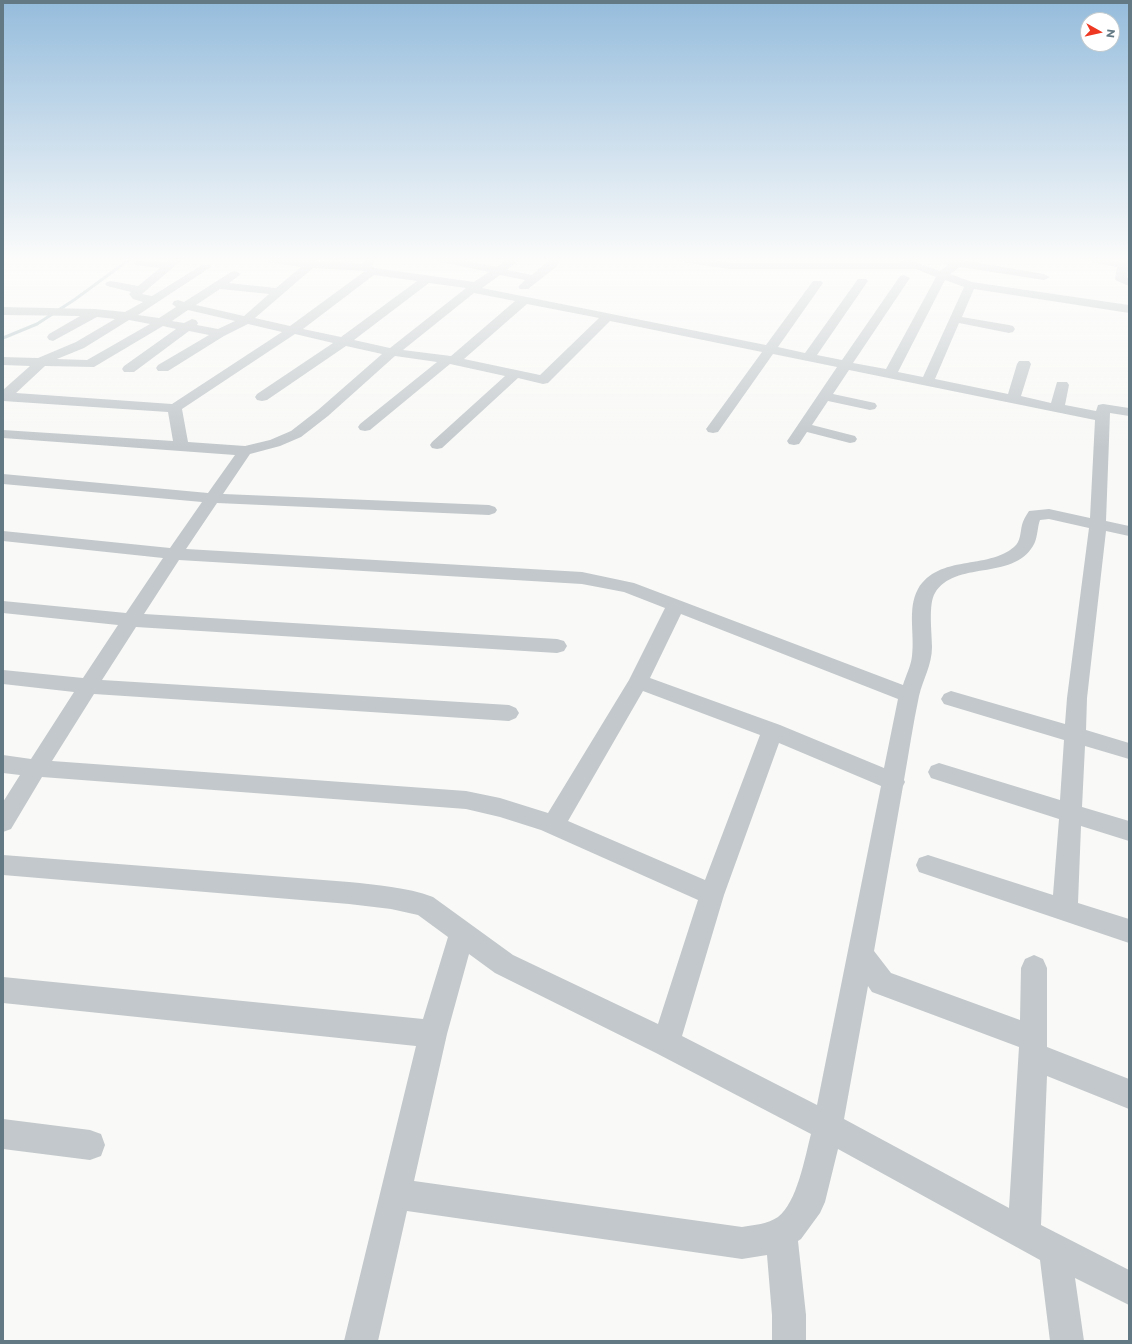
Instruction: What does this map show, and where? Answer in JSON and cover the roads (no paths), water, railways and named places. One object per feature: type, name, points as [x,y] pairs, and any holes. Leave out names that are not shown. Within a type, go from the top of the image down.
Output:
[{"type":"street","points":[[53,337],[80,322]]},
{"type":"street","points":[[3,396],[41,362],[52,355],[80,344],[117,322]]},
{"type":"street","points":[[3,361],[89,364],[160,322],[220,333]]},
{"type":"street","points":[[128,369],[194,322]]},
{"type":"street","points":[[163,368],[220,333],[243,322]]},
{"type":"street","points":[[254,322],[392,352],[450,360],[543,380],[602,322]]},
{"type":"street","points":[[3,396],[175,408],[294,330],[304,322]]},
{"type":"street","points":[[262,397],[343,342],[370,322]]},
{"type":"street","points":[[3,434],[245,451],[275,443],[296,434],[392,352],[431,322]]},
{"type":"street","points":[[365,427],[497,322]]},
{"type":"street","points":[[635,322],[1013,400],[1102,416]]},
{"type":"street","points":[[713,429],[790,322]]},
{"type":"street","points":[[809,357],[834,322]]},
{"type":"street","points":[[794,441],[875,322]]},
{"type":"street","points":[[890,375],[918,322]]},
{"type":"street","points":[[927,382],[954,322]]},
{"type":"street","points":[[970,322],[1009,329]]},
{"type":"street","points":[[1013,400],[1024,364]]},
{"type":"street","points":[[437,445],[515,374]]},
{"type":"street","points":[[1057,408],[1062,386]]},
{"type":"street","points":[[825,396],[870,406]]},
{"type":"street","points":[[175,408],[181,447]]},
{"type":"street","points":[[1065,910],[1074,735],[1077,698],[1098,525],[1103,408],[1129,412]]},
{"type":"street","points":[[803,427],[850,439]]},
{"type":"street","points":[[3,822],[173,554],[245,451]]},
{"type":"street","points":[[3,479],[213,498],[489,510]]},
{"type":"street","points":[[396,1194],[742,1243],[766,1239],[790,1228],[809,1202],[828,1127],[894,782],[909,695],[922,655],[922,612],[926,591],[937,578],[963,569],[1006,560],[1014,555],[1024,548],[1029,540],[1032,518],[1035,515],[1049,514],[1129,531]]},
{"type":"street","points":[[3,536],[173,554],[582,578],[628,587],[909,695]]},
{"type":"street","points":[[553,825],[638,681],[676,605]]},
{"type":"street","points":[[3,607],[131,620],[557,646]]},
{"type":"street","points":[[3,677],[89,686],[509,713]]},
{"type":"street","points":[[638,681],[772,731],[894,782]]},
{"type":"street","points":[[951,699],[1129,751]]},
{"type":"street","points":[[666,1043],[712,895],[772,731]]},
{"type":"street","points":[[3,764],[36,768],[466,800],[522,812],[712,895]]},
{"type":"street","points":[[940,772],[1129,831]]},
{"type":"street","points":[[3,865],[349,893],[391,898],[424,905],[504,964],[666,1043],[828,1127],[1024,1234],[1129,1288]]},
{"type":"street","points":[[928,865],[1129,931]]},
{"type":"street","points":[[362,1341],[433,1034],[462,932]]},
{"type":"street","points":[[861,954],[882,983],[1034,1047],[1129,1094]]},
{"type":"street","points":[[1024,1234],[1034,1047],[1034,968]]},
{"type":"street","points":[[3,990],[433,1034]]},
{"type":"street","points":[[3,1134],[90,1145]]},
{"type":"street","points":[[781,1233],[789,1315],[789,1341]]},
{"type":"street","points":[[1055,1250],[1067,1341]]},
{"type":"waterway","points":[[3,338],[41,322]]}]
